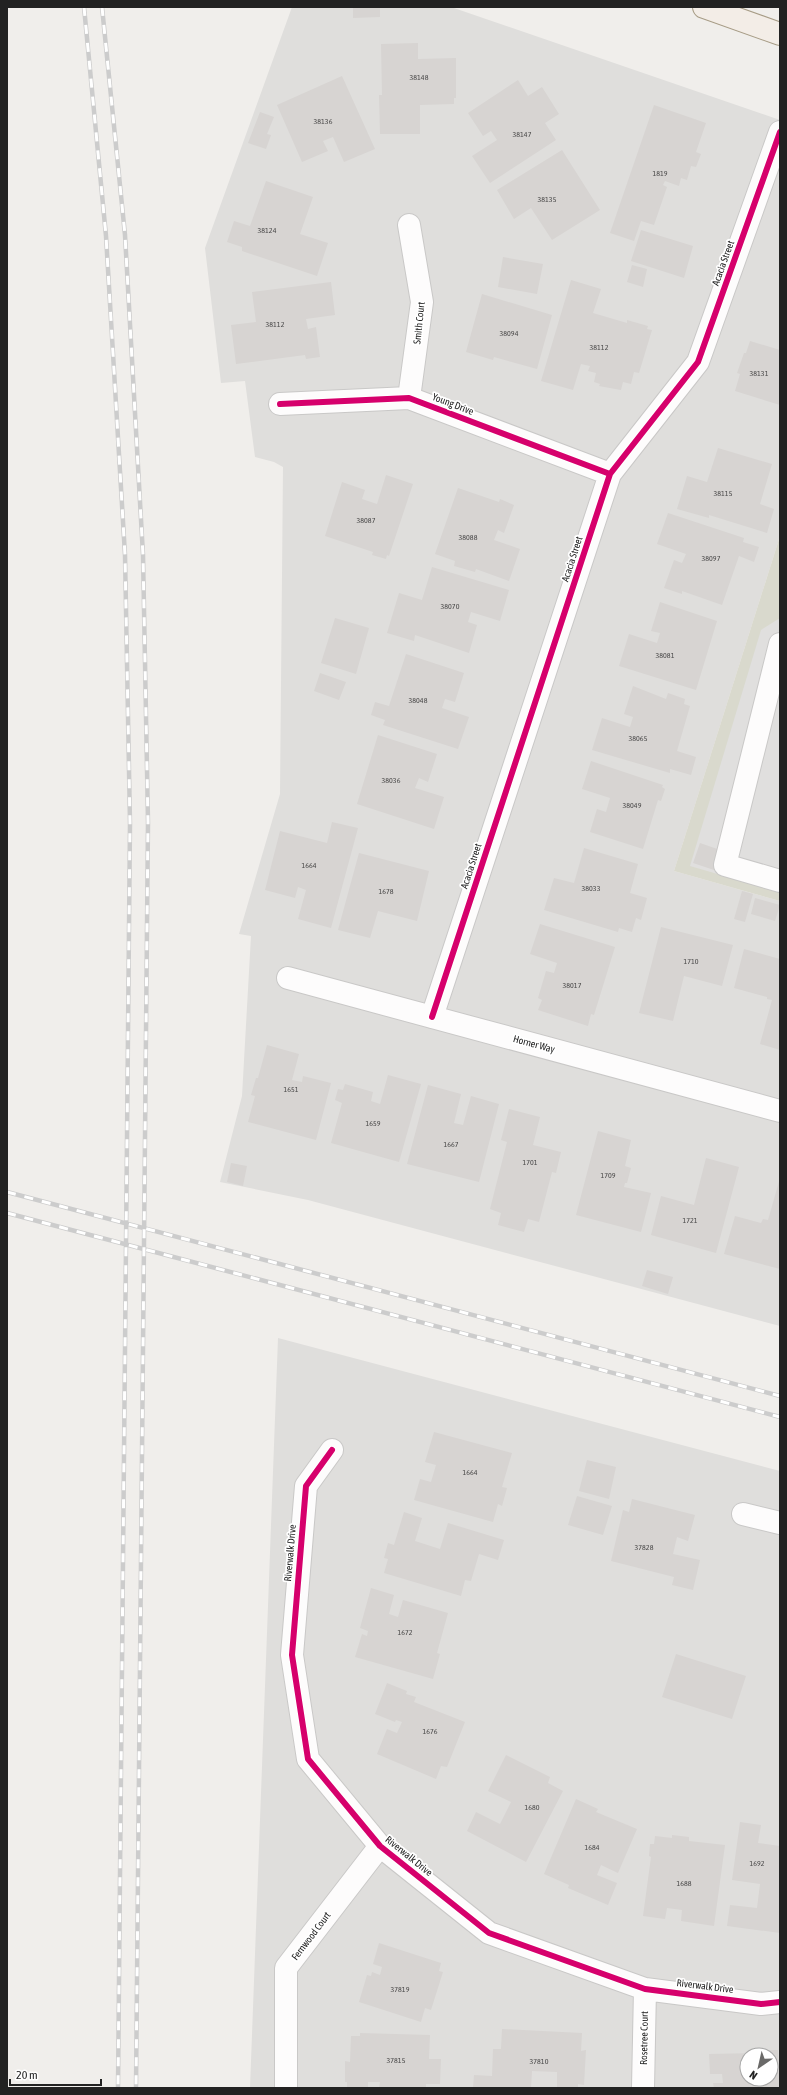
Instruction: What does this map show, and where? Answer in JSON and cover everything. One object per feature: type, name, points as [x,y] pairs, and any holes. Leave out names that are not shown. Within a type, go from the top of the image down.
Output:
[{"type":"main road","points":[[704,7],[780,34]]},
{"type":"street","name":"Acacia Street","points":[[432,1017],[610,474],[698,362],[780,132]]},
{"type":"street","name":"Smith Court","points":[[409,225],[422,302],[409,398]]},
{"type":"street","name":"Young Drive","points":[[280,404],[409,398],[610,474]]},
{"type":"street","points":[[780,644],[725,865],[780,881]]},
{"type":"street","name":"Horner Way","points":[[288,978],[780,1111]]},
{"type":"street","name":"Riverwalk Drive","points":[[332,1450],[306,1486],[292,1655],[308,1759],[380,1846],[489,1933],[645,1989],[761,2004],[780,2002]]},
{"type":"street","points":[[743,1514],[780,1523]]},
{"type":"street","name":"Fernwood Court","points":[[286,2088],[286,1968],[380,1846]]},
{"type":"street","name":"Rosetree Court","points":[[643,2088],[645,1989]]},
{"type":"shaded area","points":[[292,7],[451,7],[780,120],[780,536],[674,871],[780,901],[780,1326],[308,1200],[220,1182],[242,1096],[251,936],[239,934],[280,794],[283,467],[274,462],[255,457],[245,381],[221,383],[205,248]]},
{"type":"shaded area","points":[[780,536],[780,901],[674,871]]},
{"type":"shaded area","points":[[780,618],[780,892],[690,866],[761,630]]},
{"type":"shaded area","points":[[278,1338],[780,1471],[780,2088],[250,2088]]},
{"type":"building","points":[[353,7],[380,7],[380,17],[353,18]]},
{"type":"building","points":[[418,43],[418,59],[456,58],[456,98],[454,98],[454,104],[420,105],[420,134],[380,134],[379,95],[382,95],[381,44]]},
{"type":"building","points":[[342,76],[375,149],[344,162],[333,137],[323,141],[328,151],[302,162],[277,105]]},
{"type":"building","points":[[518,80],[528,96],[542,87],[559,114],[545,123],[556,140],[490,183],[472,156],[497,140],[491,131],[483,136],[468,113]]},
{"type":"building","points":[[654,105],[706,123],[696,152],[701,154],[696,167],[691,166],[687,180],[681,178],[679,186],[665,181],[663,185],[667,187],[654,225],[641,221],[634,241],[610,233]]},
{"type":"building","points":[[260,112],[274,117],[267,134],[271,135],[266,149],[248,143]]},
{"type":"building","points":[[562,150],[600,210],[552,240],[531,208],[514,219],[497,190]]},
{"type":"building","points":[[266,181],[313,197],[300,234],[328,243],[317,276],[242,251],[242,247],[227,242],[234,221],[250,226]]},
{"type":"building","points":[[641,230],[693,246],[684,278],[631,261]]},
{"type":"building","points":[[503,257],[543,264],[537,294],[498,287]]},
{"type":"building","points":[[632,265],[647,269],[643,287],[627,282]]},
{"type":"building","points":[[571,280],[601,289],[593,313],[627,323],[627,320],[648,326],[647,329],[652,330],[639,373],[634,372],[631,384],[623,382],[621,390],[599,386],[600,384],[594,382],[596,373],[588,371],[590,366],[581,364],[573,390],[541,381]]},
{"type":"building","points":[[331,282],[335,315],[306,319],[308,329],[316,327],[320,357],[306,359],[305,355],[236,364],[231,325],[256,322],[252,292]]},
{"type":"building","points":[[482,294],[552,315],[537,369],[494,357],[493,360],[466,352]]},
{"type":"building","points":[[750,341],[780,350],[780,405],[735,391],[740,374],[737,373]]},
{"type":"building","points":[[718,448],[772,464],[760,504],[774,509],[767,533],[709,515],[709,518],[677,509],[687,476],[707,482]]},
{"type":"building","points":[[386,475],[413,484],[389,556],[387,555],[386,559],[372,555],[373,552],[325,536],[342,482],[365,490],[362,499],[377,504]]},
{"type":"building","points":[[458,488],[499,502],[500,499],[514,505],[504,533],[498,530],[494,540],[520,549],[509,581],[476,569],[475,572],[454,566],[455,561],[435,554]]},
{"type":"building","points":[[668,513],[744,538],[743,542],[759,547],[754,562],[739,556],[722,605],[682,591],[682,594],[664,588],[674,560],[682,563],[686,554],[657,544]]},
{"type":"building","points":[[432,567],[509,590],[500,621],[471,612],[468,622],[477,625],[469,653],[415,635],[414,641],[387,633],[399,593],[422,600]]},
{"type":"building","points":[[660,602],[717,621],[696,690],[619,666],[629,634],[657,643],[660,633],[651,631]]},
{"type":"building","points":[[335,618],[369,628],[356,674],[321,663]]},
{"type":"building","points":[[406,654],[464,673],[455,702],[445,699],[442,708],[469,717],[458,749],[383,725],[385,720],[371,715],[375,702],[389,706]]},
{"type":"building","points":[[320,673],[346,682],[339,700],[314,691]]},
{"type":"building","points":[[633,686],[666,699],[668,693],[685,699],[684,704],[690,706],[677,751],[696,757],[691,775],[670,769],[670,773],[592,750],[602,718],[630,727],[633,717],[624,714]]},
{"type":"building","points":[[378,735],[437,754],[428,782],[419,778],[415,788],[444,797],[434,829],[357,804]]},
{"type":"building","points":[[591,761],[663,785],[662,787],[665,789],[661,801],[658,800],[643,849],[590,832],[597,809],[606,812],[610,798],[582,789]]},
{"type":"building","points":[[332,822],[358,828],[331,928],[298,919],[306,890],[298,887],[295,898],[265,890],[280,831],[327,843]]},
{"type":"building","points":[[700,843],[723,851],[717,871],[693,863]]},
{"type":"building","points":[[584,848],[638,864],[630,893],[647,898],[641,920],[636,918],[632,932],[619,928],[618,932],[544,910],[554,878],[574,883]]},
{"type":"building","points":[[359,853],[429,871],[417,921],[378,911],[370,938],[338,930]]},
{"type":"building","points":[[742,891],[753,894],[745,922],[734,919]]},
{"type":"building","points":[[755,898],[780,905],[775,921],[751,914]]},
{"type":"building","points":[[540,924],[615,947],[594,1015],[591,1014],[588,1026],[538,1010],[542,1000],[538,998],[546,971],[554,973],[557,963],[530,954]]},
{"type":"building","points":[[661,927],[733,945],[722,986],[684,976],[673,1021],[639,1013]]},
{"type":"building","points":[[744,949],[780,959],[780,1050],[760,1044],[772,1000],[767,999],[767,997],[734,988]]},
{"type":"building","points":[[267,1045],[299,1054],[292,1080],[302,1082],[303,1076],[331,1083],[316,1140],[248,1122],[255,1096],[251,1095],[256,1078],[258,1078]]},
{"type":"building","points":[[388,1075],[421,1084],[399,1162],[331,1143],[342,1103],[335,1100],[338,1089],[343,1090],[345,1084],[373,1092],[371,1101],[380,1104]]},
{"type":"building","points":[[428,1085],[461,1094],[454,1123],[463,1125],[471,1096],[499,1104],[479,1182],[407,1164]]},
{"type":"building","points":[[509,1109],[540,1117],[533,1145],[561,1152],[556,1173],[552,1172],[539,1222],[528,1219],[524,1232],[498,1225],[501,1213],[490,1209],[507,1142],[501,1140]]},
{"type":"building","points":[[598,1131],[631,1140],[625,1166],[631,1168],[627,1183],[625,1183],[624,1187],[651,1193],[641,1232],[576,1215]]},
{"type":"building","points":[[706,1158],[739,1167],[716,1253],[651,1235],[661,1196],[694,1205]]},
{"type":"building","points":[[231,1163],[247,1166],[243,1186],[227,1182]]},
{"type":"building","points":[[780,1178],[780,1269],[724,1254],[735,1216],[761,1223],[763,1219],[768,1220]]},
{"type":"building","points":[[647,1270],[673,1277],[668,1294],[642,1286]]},
{"type":"building","points":[[434,1432],[512,1453],[502,1487],[507,1488],[502,1506],[498,1504],[493,1522],[414,1500],[420,1479],[431,1482],[436,1465],[425,1462]]},
{"type":"building","points":[[587,1460],[616,1467],[609,1499],[579,1491]]},
{"type":"building","points":[[577,1496],[612,1506],[603,1535],[568,1525]]},
{"type":"building","points":[[632,1499],[695,1515],[688,1541],[677,1537],[673,1554],[700,1560],[693,1590],[672,1585],[674,1577],[611,1561],[623,1510],[629,1512]]},
{"type":"building","points":[[404,1512],[422,1518],[415,1541],[440,1549],[448,1523],[504,1540],[498,1560],[479,1554],[471,1581],[465,1580],[461,1596],[384,1573],[388,1559],[384,1558],[388,1543],[394,1545]]},
{"type":"building","points":[[371,1588],[394,1595],[389,1614],[398,1617],[403,1600],[448,1613],[437,1653],[440,1654],[433,1679],[355,1657],[362,1634],[367,1636],[368,1631],[360,1628]]},
{"type":"building","points":[[676,1654],[746,1676],[732,1719],[662,1697]]},
{"type":"building","points":[[387,1683],[407,1691],[406,1694],[416,1697],[414,1702],[465,1722],[447,1767],[441,1766],[436,1779],[377,1754],[387,1729],[397,1733],[402,1722],[396,1720],[395,1722],[375,1714]]},
{"type":"building","points":[[506,1755],[550,1777],[548,1783],[563,1791],[526,1862],[467,1831],[476,1812],[500,1824],[511,1802],[488,1791]]},
{"type":"building","points":[[576,1799],[598,1809],[596,1812],[637,1829],[618,1873],[601,1865],[597,1875],[617,1883],[608,1905],[568,1888],[569,1885],[544,1874]]},
{"type":"building","points":[[740,1822],[761,1825],[758,1843],[780,1846],[780,1933],[727,1926],[730,1905],[757,1908],[760,1884],[732,1880]]},
{"type":"building","points":[[672,1835],[689,1837],[689,1841],[725,1845],[714,1926],[681,1921],[682,1910],[667,1908],[665,1919],[643,1916],[651,1857],[649,1856],[650,1844],[654,1844],[655,1836],[672,1838]]},
{"type":"building","points":[[379,1943],[441,1963],[439,1971],[443,1972],[431,2010],[425,2008],[421,2022],[359,2002],[367,1975],[371,1976],[372,1972],[380,1975],[382,1967],[373,1964]]},
{"type":"building","points":[[502,2029],[582,2033],[581,2051],[586,2050],[584,2085],[578,2084],[578,2088],[557,2088],[557,2072],[532,2071],[531,2088],[473,2088],[474,2075],[492,2076],[493,2049],[501,2049]]},
{"type":"building","points":[[360,2033],[430,2035],[429,2059],[441,2059],[440,2084],[426,2084],[426,2088],[379,2088],[380,2082],[368,2082],[368,2088],[347,2088],[347,2082],[345,2082],[345,2061],[350,2062],[351,2036],[360,2036]]},
{"type":"building","points":[[739,2053],[739,2087],[779,2087],[779,2069],[780,2088],[714,2088],[713,2083],[723,2083],[722,2074],[710,2074],[709,2054]]},
{"type":"railway","points":[[84,7],[106,236],[125,555],[130,823],[118,2088]]},
{"type":"railway","points":[[102,7],[125,235],[143,555],[148,822],[136,2088]]},
{"type":"railway","points":[[7,1192],[780,1396]]},
{"type":"railway","points":[[7,1213],[780,1417]]},
{"type":"cycle path","points":[[432,1017],[610,474],[698,362],[780,132]]},
{"type":"cycle path","points":[[280,404],[409,398],[610,474]]},
{"type":"cycle path","points":[[332,1450],[306,1486],[292,1655],[308,1759],[380,1846],[489,1933],[645,1989],[761,2004],[780,2002]]}]
